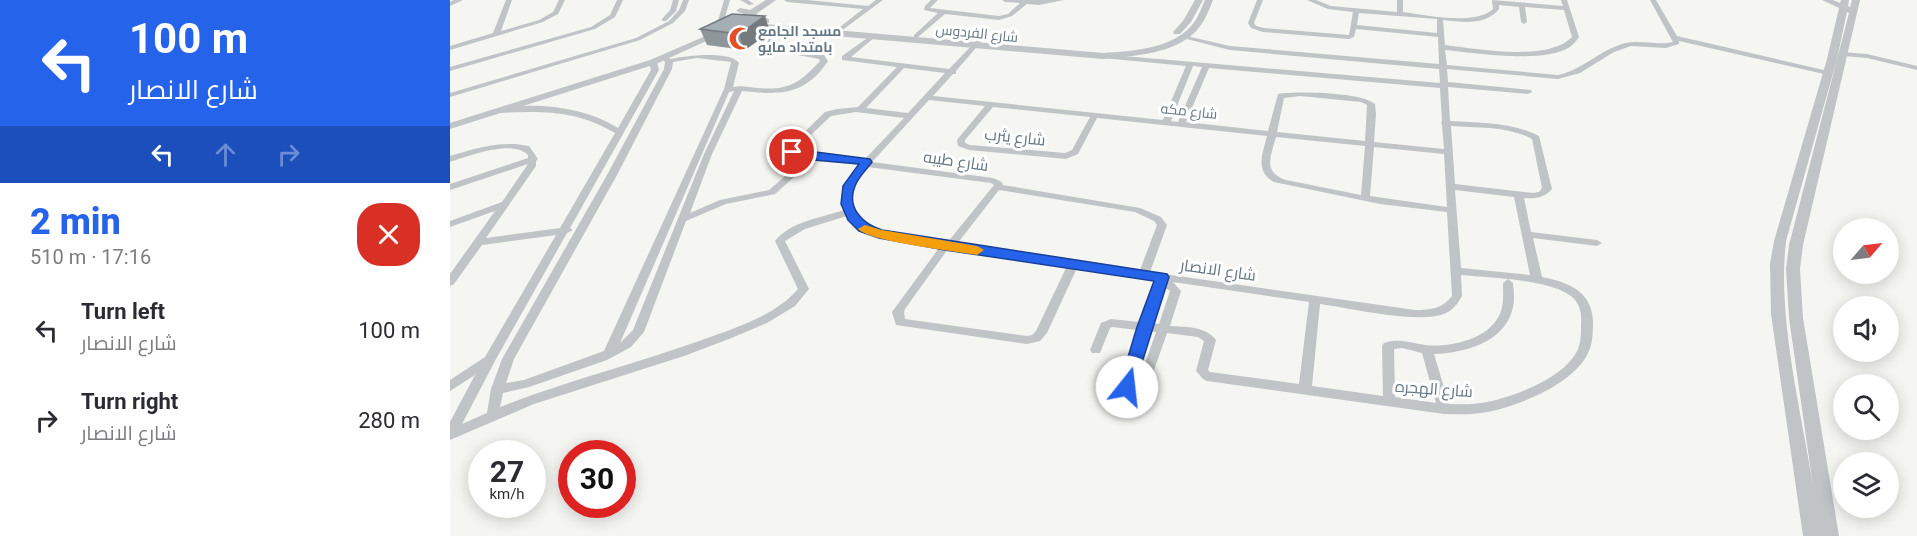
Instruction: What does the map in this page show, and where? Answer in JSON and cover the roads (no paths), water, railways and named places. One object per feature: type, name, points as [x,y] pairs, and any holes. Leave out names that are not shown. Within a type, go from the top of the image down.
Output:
[{"type":"street","points":[[450,1],[460,0]]},
{"type":"street","points":[[496,35],[509,0]]},
{"type":"street","points":[[450,48],[550,17],[559,9],[562,0]]},
{"type":"street","points":[[450,69],[593,28],[613,16],[620,0]]},
{"type":"street","points":[[450,91],[631,37],[662,21],[672,11],[676,0]]},
{"type":"street","points":[[450,95],[638,39],[671,22],[682,11],[686,0]]},
{"type":"street","points":[[727,0],[727,25]]},
{"type":"street","points":[[450,119],[636,62],[727,25],[750,4],[772,0]]},
{"type":"street","points":[[787,0],[869,8]]},
{"type":"street","points":[[840,31],[880,0]]},
{"type":"street","points":[[935,0],[927,7],[927,10],[1007,17],[1025,2]]},
{"type":"street","points":[[1005,0],[1048,3],[1061,0]]},
{"type":"street","name":"شارع الفردوس","points":[[750,4],[761,20],[873,36],[1082,51],[1121,50],[1173,35],[1187,22],[1199,0]]},
{"type":"street","name":"شارع الفردوس","points":[[727,25],[916,36],[1103,56],[1147,49],[1182,37],[1199,22],[1209,0]]},
{"type":"street","points":[[1260,0],[1251,23],[1257,29],[1343,38],[1352,36],[1356,11]]},
{"type":"street","points":[[1310,0],[1321,6],[1356,11],[1466,20],[1486,17],[1496,9],[1495,2],[1567,8]]},
{"type":"street","points":[[1400,0],[1400,14]]},
{"type":"street","points":[[1441,47],[1530,53],[1562,49],[1569,46],[1576,38],[1564,0]]},
{"type":"street","points":[[1182,37],[1224,48],[1563,77],[1629,44],[1670,46],[1677,43],[1653,0]]},
{"type":"street","points":[[1826,0],[1850,5]]},
{"type":"street","points":[[666,59],[700,43],[727,25],[750,4]]},
{"type":"street","points":[[1522,5],[1524,22]]},
{"type":"street","points":[[1830,536],[1796,318],[1793,269],[1796,245],[1841,55],[1850,5]]},
{"type":"street","points":[[1812,536],[1778,314],[1777,264],[1780,241],[1828,73],[1841,55],[1850,5]]},
{"type":"street","points":[[916,36],[942,13]]},
{"type":"street","name":"شارع الانصار","points":[[849,213],[863,228],[871,231],[948,246],[1144,274],[1162,279],[1408,313],[1432,314],[1449,307],[1457,296],[1440,18]]},
{"type":"street","points":[[1354,27],[1440,35]]},
{"type":"street","points":[[732,89],[776,91],[792,88],[799,86],[822,64],[823,59],[817,55],[769,50],[762,47],[786,28]]},
{"type":"street","points":[[873,36],[845,58],[953,72]]},
{"type":"street","points":[[1676,38],[1828,73]]},
{"type":"street","points":[[450,434],[529,401],[720,338],[775,316],[798,300],[804,289],[780,241],[782,238],[791,232],[849,213],[846,196],[849,186],[865,163],[977,44]]},
{"type":"street","points":[[1841,55],[1917,63]]},
{"type":"street","points":[[1841,55],[1867,56],[1917,68]]},
{"type":"street","points":[[450,126],[653,62],[697,56],[733,60],[735,63],[732,89],[609,354]]},
{"type":"street","points":[[1103,56],[1528,92]]},
{"type":"street","points":[[493,416],[497,388],[508,359],[668,69],[666,59]]},
{"type":"street","points":[[450,434],[490,359],[564,231],[615,128],[655,70],[653,62]]},
{"type":"street","points":[[1166,122],[1190,65]]},
{"type":"street","points":[[859,111],[902,66]]},
{"type":"street","points":[[1182,123],[1206,66]]},
{"type":"street","points":[[497,388],[525,384],[609,354],[627,344],[638,332],[708,154],[738,91],[732,89]]},
{"type":"street","points":[[1365,198],[1372,106],[1363,100],[1287,94],[1279,99],[1265,164],[1266,171],[1272,178],[1285,183],[1365,198],[1451,210]]},
{"type":"street","name":"شارع مكه","points":[[928,98],[1447,152]]},
{"type":"street","name":"شارع يثرب","points":[[991,104],[961,140],[961,144],[969,147],[1066,156],[1075,152],[1095,116]]},
{"type":"street","points":[[498,111],[522,110],[521,112],[527,114],[567,115],[615,128]]},
{"type":"street","points":[[813,156],[797,154],[790,150],[828,114],[845,110],[910,116]]},
{"type":"street","points":[[1445,123],[1518,131],[1536,138],[1546,189],[1542,194],[1533,196],[1449,186]]},
{"type":"street","points":[[450,159],[510,145],[528,148],[533,153],[533,162],[450,282]]},
{"type":"street","points":[[684,219],[723,202],[775,190],[813,156]]},
{"type":"street","name":"شارع طيبه","points":[[813,156],[993,181],[999,187],[980,206],[898,312],[898,318],[905,324],[1027,340],[1036,338],[1041,333],[1073,265]]},
{"type":"street","points":[[450,187],[533,162]]},
{"type":"street","points":[[450,193],[533,162]]},
{"type":"street","points":[[999,187],[1137,210],[1158,219],[1162,225],[1144,274]]},
{"type":"street","points":[[1518,194],[1537,282]]},
{"type":"street","points":[[450,224],[503,208]]},
{"type":"street","points":[[450,229],[503,208]]},
{"type":"street","points":[[478,242],[580,229]]},
{"type":"street","points":[[1527,234],[1597,243]]},
{"type":"street","points":[[545,263],[562,261]]},
{"type":"street","name":"شارع الهجره","points":[[1164,328],[1208,336],[1210,340],[1202,367],[1202,371],[1207,376],[1444,409],[1481,408],[1502,404],[1553,380],[1570,368],[1583,353],[1587,322],[1586,309],[1581,298],[1564,287],[1457,271]]},
{"type":"street","points":[[1162,279],[1176,291],[1143,387],[1140,390],[1130,389],[1127,387],[1144,327],[1162,279]]},
{"type":"street","points":[[1389,402],[1389,346],[1398,343],[1427,349],[1468,345],[1494,331],[1506,314],[1509,283]]},
{"type":"street","points":[[1305,389],[1315,299]]},
{"type":"street","points":[[1096,350],[1105,326],[1111,323],[1164,328]]},
{"type":"street","points":[[1427,349],[1444,409]]},
{"type":"street","points":[[450,386],[490,359]]},
{"type":"place","name":"مسجد الجامع بامتداد مايو","points":[[740,39]]}]
